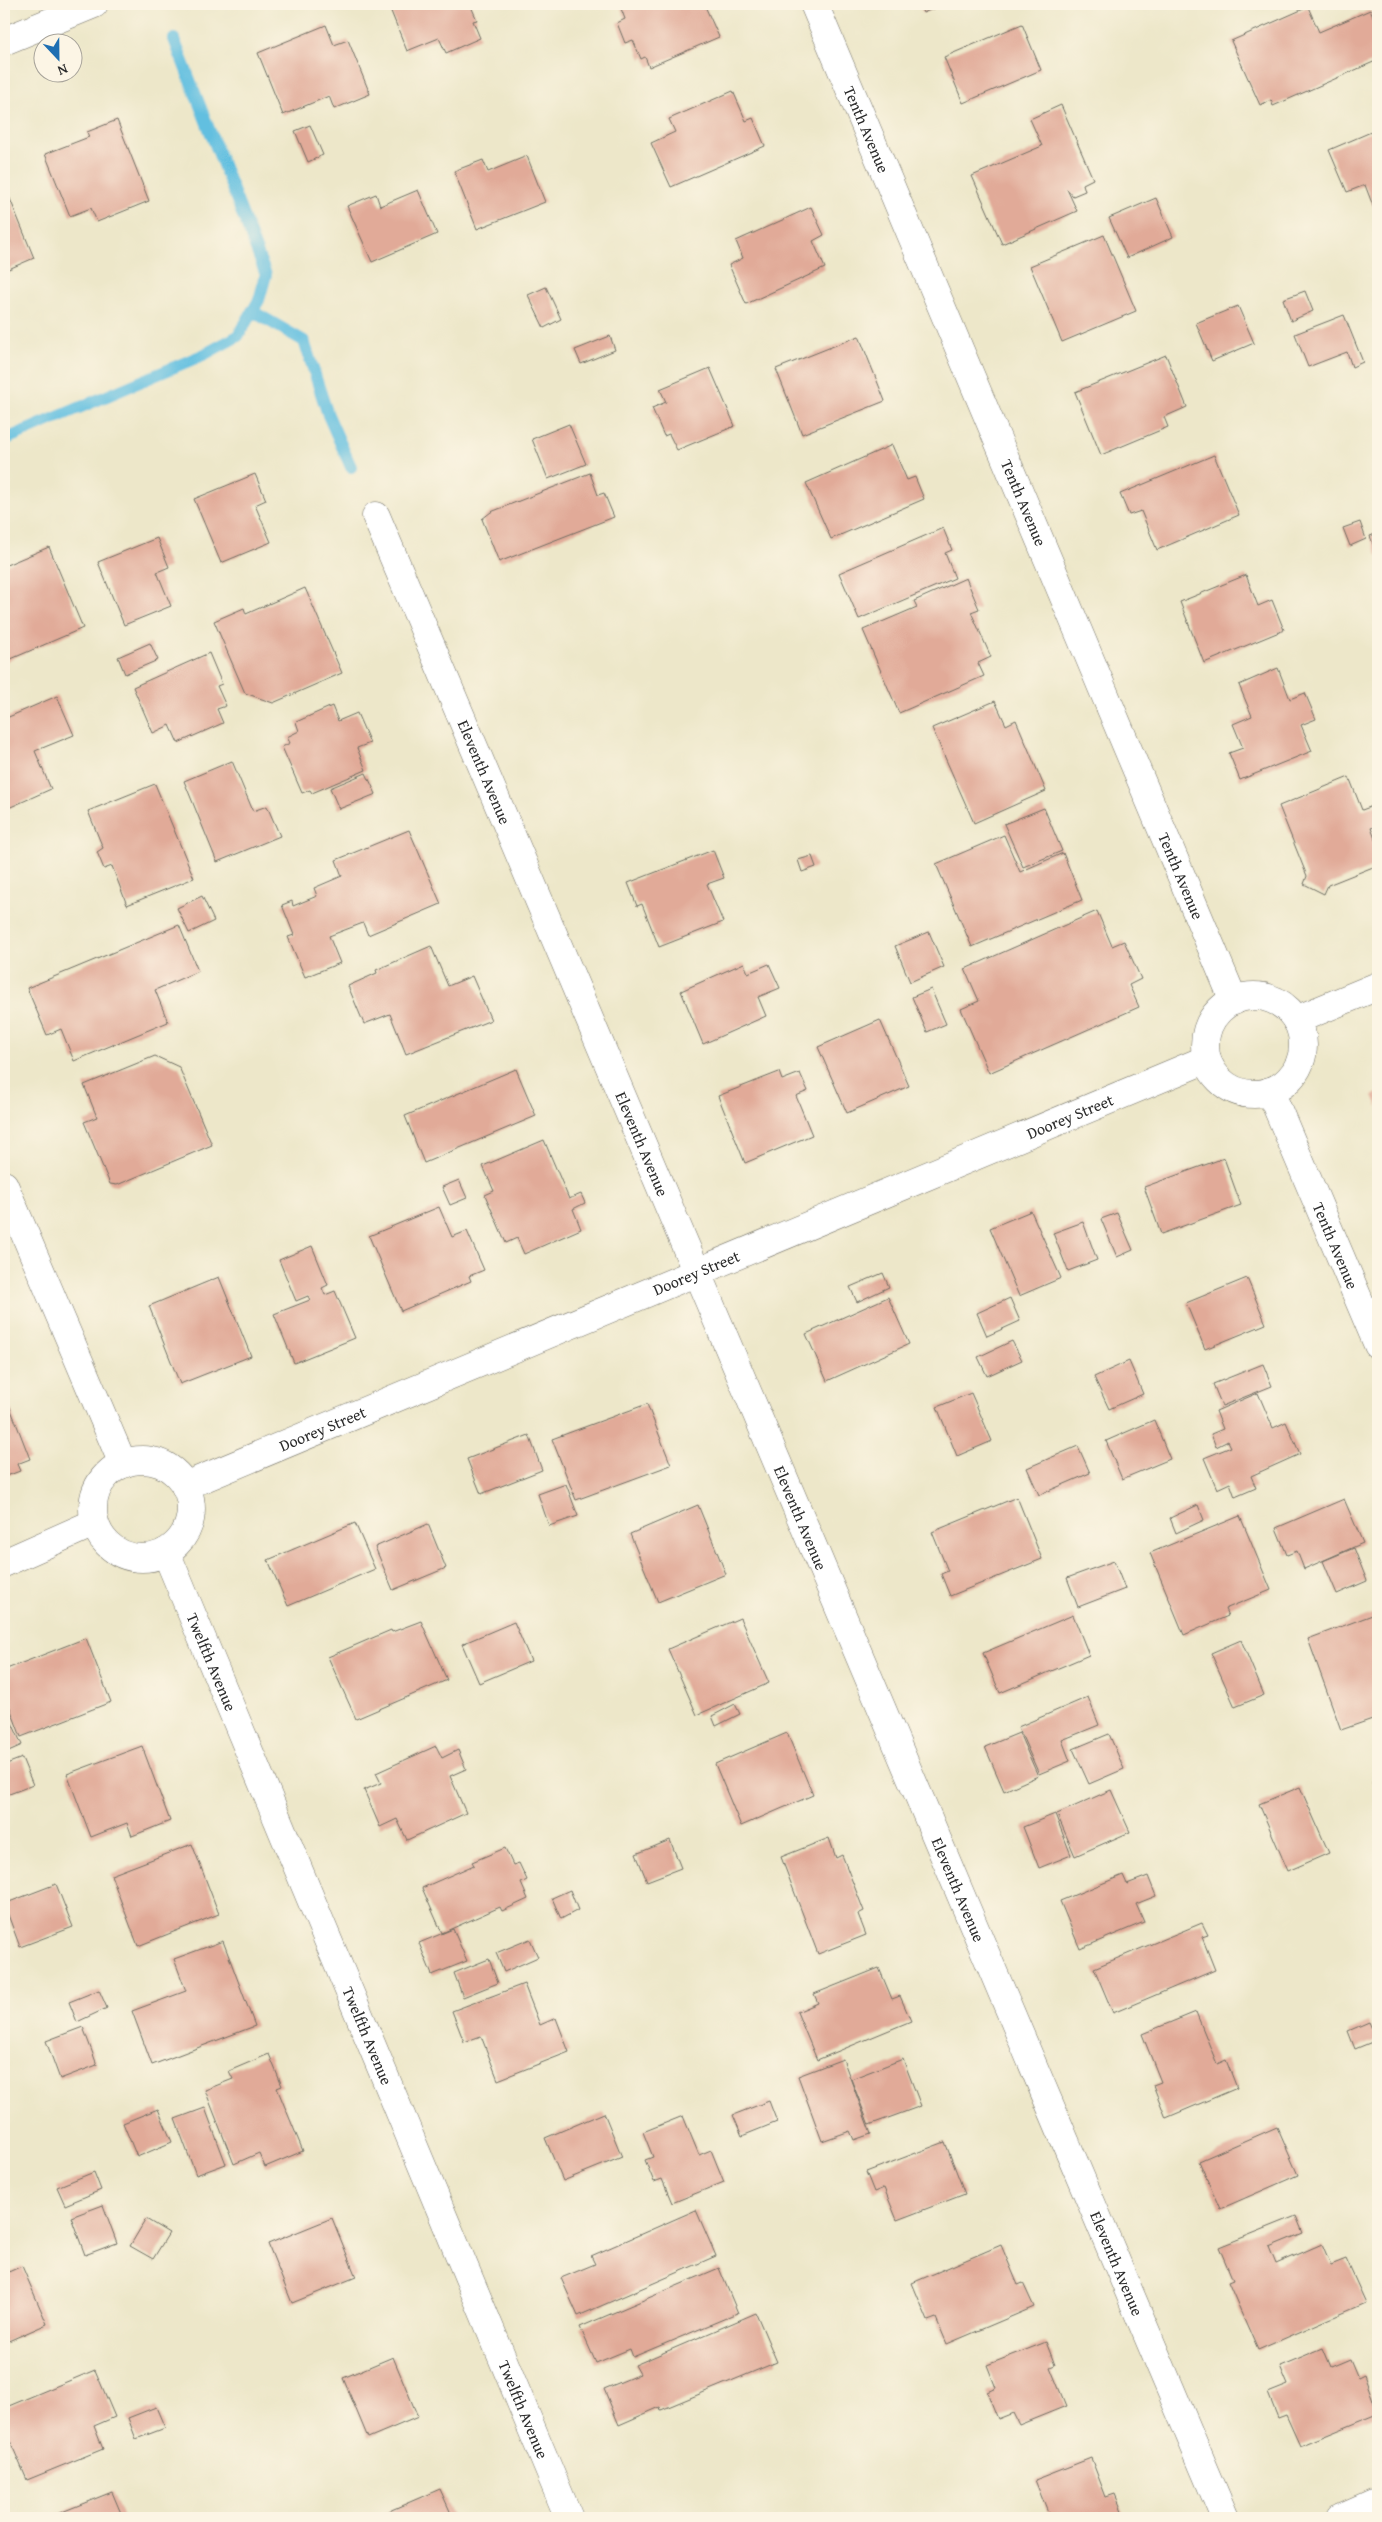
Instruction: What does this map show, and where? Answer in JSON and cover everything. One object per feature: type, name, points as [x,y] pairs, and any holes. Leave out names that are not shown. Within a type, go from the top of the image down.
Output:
[{"type":"street","points":[[4,41],[94,4]]},
{"type":"street","name":"Tenth Avenue","points":[[814,4],[1234,1001]]},
{"type":"street","name":"Eleventh Avenue","points":[[376,516],[1225,2518]]},
{"type":"street","points":[[1296,1020],[1378,986]]},
{"type":"street","points":[[1262,996],[1288,1008],[1302,1033],[1303,1047],[1300,1062],[1288,1080],[1270,1091],[1254,1094],[1238,1092],[1225,1085],[1214,1073],[1207,1059],[1205,1045],[1207,1031],[1222,1008],[1234,1001],[1262,996]]},
{"type":"street","name":"Doorey Street","points":[[185,1486],[1207,1059]]},
{"type":"street","name":"Tenth Avenue","points":[[1270,1091],[1378,1344]]},
{"type":"street","points":[[4,1185],[123,1464]]},
{"type":"street","points":[[144,1461],[165,1466],[176,1474],[185,1486],[190,1500],[187,1530],[178,1542],[166,1552],[152,1557],[138,1558],[123,1555],[110,1548],[100,1537],[94,1523],[92,1509],[94,1495],[101,1482],[110,1472],[123,1464],[144,1461]]},
{"type":"street","points":[[4,1562],[94,1523]]},
{"type":"street","name":"Twelfth Avenue","points":[[166,1552],[569,2518]]},
{"type":"street","points":[[1342,2518],[1378,2502]]},
{"type":"building","points":[[388,4],[470,4],[477,20],[473,21],[480,38],[446,53],[439,38],[407,51]]},
{"type":"building","points":[[624,4],[704,4],[719,37],[649,67],[645,57],[641,59],[633,40],[625,43],[617,23],[625,19],[620,6]]},
{"type":"building","points":[[919,4],[945,4],[923,13]]},
{"type":"building","points":[[1308,7],[1319,32],[1370,10],[1378,29],[1378,60],[1273,106],[1271,100],[1260,105],[1231,41]]},
{"type":"building","points":[[1022,24],[1041,70],[963,103],[944,57]]},
{"type":"building","points":[[326,25],[334,45],[348,40],[370,94],[334,109],[329,96],[283,115],[258,53]]},
{"type":"building","points":[[733,91],[746,121],[753,118],[765,146],[671,187],[651,143],[675,132],[669,119]]},
{"type":"building","points":[[1061,105],[1093,179],[1083,184],[1085,191],[1073,196],[1067,189],[1077,211],[1002,244],[972,176],[1042,146],[1030,119]]},
{"type":"building","points":[[117,120],[149,201],[97,222],[91,208],[70,216],[45,154],[89,137],[87,132]]},
{"type":"building","points":[[310,125],[323,155],[308,162],[295,131]]},
{"type":"building","points":[[1378,129],[1378,209],[1375,211],[1365,185],[1347,192],[1329,150]]},
{"type":"building","points":[[527,156],[545,202],[477,229],[454,171],[483,160],[488,172]]},
{"type":"building","points":[[4,184],[34,258],[4,271]]},
{"type":"building","points":[[418,190],[437,234],[372,262],[347,206],[376,194],[380,206]]},
{"type":"building","points":[[1156,198],[1173,237],[1127,258],[1109,218]]},
{"type":"building","points":[[811,207],[824,235],[813,241],[825,268],[746,304],[729,265],[743,258],[736,241]]},
{"type":"building","points":[[1104,235],[1136,311],[1062,342],[1030,266]]},
{"type":"building","points":[[546,287],[561,319],[544,328],[528,295]]},
{"type":"building","points":[[1305,291],[1313,311],[1291,321],[1283,299]]},
{"type":"building","points":[[1238,306],[1254,343],[1212,361],[1196,323]]},
{"type":"building","points":[[1344,315],[1363,362],[1352,367],[1347,352],[1308,367],[1295,334]]},
{"type":"building","points":[[610,336],[615,350],[581,364],[575,350]]},
{"type":"building","points":[[859,336],[885,401],[802,434],[776,369]]},
{"type":"building","points":[[1166,355],[1187,407],[1164,417],[1168,427],[1101,455],[1075,392]]},
{"type":"building","points":[[710,368],[735,426],[677,450],[669,434],[664,436],[652,408],[666,402],[660,389]]},
{"type":"building","points":[[569,424],[586,464],[548,479],[532,439]]},
{"type":"building","points":[[892,445],[907,480],[915,477],[924,499],[831,539],[806,483]]},
{"type":"building","points":[[1214,455],[1239,515],[1157,550],[1141,511],[1129,515],[1120,494]]},
{"type":"building","points":[[590,473],[598,495],[604,493],[614,517],[499,562],[482,519],[491,512]]},
{"type":"building","points":[[255,474],[266,500],[255,505],[271,542],[221,563],[194,499]]},
{"type":"building","points":[[1360,522],[1366,539],[1350,546],[1343,528]]},
{"type":"building","points":[[943,528],[952,550],[945,553],[955,578],[859,619],[839,573]]},
{"type":"building","points":[[1378,533],[1378,557],[1370,536]]},
{"type":"building","points":[[157,538],[169,567],[157,572],[171,606],[124,625],[98,562]]},
{"type":"building","points":[[49,547],[83,628],[4,662],[4,566]]},
{"type":"building","points":[[1246,575],[1258,606],[1272,600],[1284,630],[1204,663],[1180,602]]},
{"type":"building","points":[[966,578],[979,609],[971,612],[991,657],[978,663],[984,676],[899,713],[863,630],[917,607],[914,601]]},
{"type":"building","points":[[305,588],[342,673],[273,703],[245,693],[214,621],[244,608],[246,614]]},
{"type":"building","points":[[150,643],[158,660],[125,674],[118,657]]},
{"type":"building","points":[[209,653],[222,684],[217,686],[226,706],[217,709],[223,723],[178,743],[170,725],[153,733],[133,687]]},
{"type":"building","points":[[1278,668],[1290,699],[1305,693],[1316,719],[1301,725],[1312,751],[1240,780],[1229,753],[1243,748],[1233,724],[1252,716],[1239,685]]},
{"type":"building","points":[[57,696],[74,735],[35,751],[51,789],[4,810],[4,719]]},
{"type":"building","points":[[995,701],[1006,725],[1016,720],[1046,791],[974,823],[932,728]]},
{"type":"building","points":[[332,706],[338,721],[357,713],[370,743],[357,748],[366,770],[312,793],[310,790],[302,793],[282,747],[290,743],[287,737],[299,731],[296,722]]},
{"type":"building","points":[[232,761],[253,811],[267,806],[280,836],[217,862],[184,781]]},
{"type":"building","points":[[366,773],[376,794],[339,809],[330,788]]},
{"type":"building","points":[[1349,777],[1362,810],[1378,804],[1378,825],[1371,828],[1378,847],[1378,865],[1328,885],[1324,894],[1304,884],[1307,876],[1279,806]]},
{"type":"building","points":[[155,784],[194,878],[127,905],[112,866],[104,869],[97,852],[103,848],[88,811]]},
{"type":"building","points":[[1044,808],[1062,851],[1023,867],[1004,824]]},
{"type":"building","points":[[409,830],[441,904],[368,935],[363,923],[329,936],[340,963],[305,977],[288,937],[294,935],[282,905],[292,901],[293,906],[317,896],[314,888],[342,876],[336,860]]},
{"type":"building","points":[[1004,835],[1020,872],[1063,853],[1082,900],[972,947],[936,864]]},
{"type":"building","points":[[713,850],[724,878],[707,884],[723,922],[659,947],[642,904],[637,906],[628,883]]},
{"type":"building","points":[[812,856],[816,867],[802,872],[798,860]]},
{"type":"building","points":[[202,896],[214,921],[189,933],[177,908]]},
{"type":"building","points":[[1097,911],[1112,946],[1124,941],[1141,979],[1129,985],[1139,1007],[989,1073],[961,1009],[979,1001],[965,969]]},
{"type":"building","points":[[179,925],[198,971],[155,990],[168,1022],[74,1061],[61,1029],[47,1035],[27,988]]},
{"type":"building","points":[[929,932],[944,967],[910,982],[895,946]]},
{"type":"building","points":[[431,946],[448,986],[472,976],[491,1020],[406,1054],[390,1014],[364,1024],[348,986],[377,973],[376,970]]},
{"type":"building","points":[[744,963],[748,973],[769,964],[780,988],[758,997],[766,1016],[703,1044],[681,991]]},
{"type":"building","points":[[931,989],[946,1024],[927,1032],[912,997]]},
{"type":"building","points":[[880,1020],[909,1086],[847,1113],[818,1047]]},
{"type":"building","points":[[155,1056],[179,1067],[212,1145],[117,1185],[110,1184],[84,1122],[97,1117],[84,1085]]},
{"type":"building","points":[[516,1069],[536,1116],[424,1163],[405,1116]]},
{"type":"building","points":[[779,1072],[782,1080],[800,1073],[808,1091],[796,1096],[812,1135],[745,1163],[718,1096]]},
{"type":"building","points":[[1378,1093],[1378,1107],[1373,1095]]},
{"type":"building","points":[[544,1140],[569,1199],[581,1194],[585,1203],[573,1209],[581,1229],[524,1254],[517,1238],[506,1243],[485,1195],[494,1191],[483,1166]]},
{"type":"building","points":[[1224,1158],[1241,1205],[1161,1234],[1144,1187]]},
{"type":"building","points":[[459,1180],[467,1198],[450,1205],[442,1187]]},
{"type":"building","points":[[439,1207],[452,1237],[467,1231],[484,1270],[469,1276],[471,1281],[401,1311],[369,1236]]},
{"type":"building","points":[[1031,1211],[1061,1278],[1019,1296],[990,1228]]},
{"type":"building","points":[[1117,1213],[1133,1250],[1117,1257],[1101,1219]]},
{"type":"building","points":[[1083,1222],[1097,1260],[1068,1271],[1053,1233]]},
{"type":"building","points":[[312,1246],[328,1285],[322,1288],[325,1295],[335,1291],[355,1338],[294,1363],[274,1314],[310,1300],[308,1296],[296,1301],[279,1260]]},
{"type":"building","points":[[883,1273],[889,1287],[857,1302],[850,1287]]},
{"type":"building","points":[[219,1277],[251,1356],[180,1384],[149,1306]]},
{"type":"building","points":[[1247,1278],[1266,1324],[1205,1349],[1186,1303]]},
{"type":"building","points":[[888,1297],[909,1344],[827,1381],[806,1334]]},
{"type":"building","points":[[1010,1298],[1020,1321],[987,1336],[977,1313]]},
{"type":"building","points":[[1012,1341],[1022,1360],[987,1376],[978,1357]]},
{"type":"building","points":[[1129,1361],[1143,1394],[1109,1409],[1094,1377]]},
{"type":"building","points":[[1263,1364],[1272,1386],[1222,1406],[1213,1384]]},
{"type":"building","points":[[4,1392],[30,1459],[17,1464],[20,1471],[4,1477]]},
{"type":"building","points":[[971,1393],[992,1441],[957,1456],[937,1407]]},
{"type":"building","points":[[1258,1393],[1273,1428],[1286,1422],[1300,1454],[1251,1476],[1256,1488],[1235,1497],[1230,1483],[1217,1489],[1204,1458],[1231,1447],[1228,1441],[1216,1447],[1211,1434],[1223,1429],[1216,1411]]},
{"type":"building","points":[[647,1404],[671,1465],[576,1500],[552,1439]]},
{"type":"building","points":[[1154,1420],[1170,1459],[1122,1479],[1106,1441]]},
{"type":"building","points":[[529,1435],[542,1470],[481,1494],[467,1459]]},
{"type":"building","points":[[1078,1446],[1090,1473],[1039,1495],[1027,1468]]},
{"type":"building","points":[[566,1484],[578,1516],[549,1526],[538,1494]]},
{"type":"building","points":[[1017,1497],[1042,1559],[950,1596],[941,1574],[948,1571],[932,1532]]},
{"type":"building","points":[[1344,1499],[1363,1543],[1304,1569],[1297,1551],[1287,1555],[1276,1528]]},
{"type":"building","points":[[698,1505],[726,1574],[658,1602],[630,1534]]},
{"type":"building","points":[[1198,1505],[1204,1520],[1176,1533],[1170,1518]]},
{"type":"building","points":[[1240,1516],[1271,1590],[1225,1609],[1228,1616],[1184,1635],[1150,1553]]},
{"type":"building","points":[[355,1523],[375,1569],[288,1606],[268,1560]]},
{"type":"building","points":[[428,1524],[446,1568],[393,1590],[375,1547]]},
{"type":"building","points":[[1354,1548],[1367,1581],[1337,1594],[1323,1561]]},
{"type":"building","points":[[1114,1561],[1125,1589],[1078,1607],[1067,1578]]},
{"type":"building","points":[[1375,1614],[1378,1622],[1378,1717],[1341,1730],[1308,1639]]},
{"type":"building","points":[[1073,1615],[1089,1655],[1000,1693],[983,1653]]},
{"type":"building","points":[[740,1618],[769,1683],[697,1715],[668,1649]]},
{"type":"building","points":[[421,1621],[447,1680],[356,1719],[328,1657],[391,1630],[392,1632]]},
{"type":"building","points":[[514,1622],[531,1661],[479,1683],[462,1644]]},
{"type":"building","points":[[86,1638],[111,1702],[21,1737],[4,1692],[4,1670]]},
{"type":"building","points":[[1241,1640],[1264,1695],[1235,1707],[1211,1653]]},
{"type":"building","points":[[1088,1697],[1099,1725],[1062,1740],[1070,1761],[1039,1774],[1018,1727]]},
{"type":"building","points":[[735,1704],[740,1714],[716,1726],[712,1716]]},
{"type":"building","points":[[4,1705],[22,1745],[4,1753]]},
{"type":"building","points":[[787,1733],[813,1795],[741,1826],[715,1764]]},
{"type":"building","points":[[1019,1733],[1038,1776],[1004,1791],[985,1747]]},
{"type":"building","points":[[1109,1734],[1124,1769],[1089,1784],[1073,1749]]},
{"type":"building","points":[[142,1746],[170,1821],[132,1836],[127,1823],[91,1837],[67,1774]]},
{"type":"building","points":[[436,1746],[442,1758],[458,1750],[466,1769],[450,1776],[466,1813],[407,1840],[397,1819],[380,1827],[364,1790],[381,1783],[376,1773]]},
{"type":"building","points":[[22,1758],[33,1785],[4,1796],[4,1765]]},
{"type":"building","points":[[1378,1779],[1378,1796],[1372,1782]]},
{"type":"building","points":[[1300,1787],[1329,1853],[1288,1871],[1259,1804]]},
{"type":"building","points":[[1111,1790],[1130,1832],[1075,1856],[1057,1814]]},
{"type":"building","points":[[1055,1814],[1071,1855],[1039,1868],[1023,1827]]},
{"type":"building","points":[[829,1838],[836,1858],[842,1855],[864,1911],[858,1914],[866,1935],[818,1954],[781,1857]]},
{"type":"building","points":[[670,1840],[681,1868],[647,1881],[636,1854]]},
{"type":"building","points":[[192,1844],[219,1914],[138,1946],[111,1875]]},
{"type":"building","points":[[505,1848],[513,1865],[519,1863],[527,1880],[521,1883],[528,1899],[502,1911],[500,1907],[442,1933],[422,1888],[474,1865],[472,1862]]},
{"type":"building","points":[[1123,1875],[1127,1884],[1148,1876],[1156,1896],[1136,1904],[1144,1922],[1080,1949],[1060,1901]]},
{"type":"building","points":[[56,1884],[73,1927],[20,1947],[4,1904]]},
{"type":"building","points":[[570,1890],[578,1910],[561,1919],[552,1898]]},
{"type":"building","points":[[1202,1923],[1208,1935],[1202,1937],[1215,1970],[1113,2013],[1094,1968]]},
{"type":"building","points":[[453,1929],[467,1961],[432,1975],[419,1943]]},
{"type":"building","points":[[530,1939],[538,1957],[504,1972],[496,1953]]},
{"type":"building","points":[[223,1941],[255,2026],[152,2065],[132,2011],[186,1991],[174,1959]]},
{"type":"building","points":[[489,1959],[498,1983],[463,1997],[454,1973]]},
{"type":"building","points":[[879,1968],[892,1999],[900,1996],[911,2021],[817,2060],[797,2012],[818,2003],[814,1994]]},
{"type":"building","points":[[524,1984],[540,2025],[556,2018],[569,2052],[498,2080],[481,2036],[464,2042],[452,2011]]},
{"type":"building","points":[[99,1990],[107,2008],[77,2022],[69,2002]]},
{"type":"building","points":[[1196,2012],[1217,2064],[1226,2060],[1237,2088],[1166,2118],[1153,2085],[1161,2082],[1142,2034]]},
{"type":"building","points":[[1369,2022],[1377,2040],[1355,2049],[1348,2031]]},
{"type":"building","points":[[83,2027],[97,2065],[60,2079],[46,2041]]},
{"type":"building","points":[[269,2054],[282,2086],[277,2088],[303,2151],[265,2167],[259,2153],[234,2164],[205,2090],[233,2079],[229,2071]]},
{"type":"building","points":[[843,2059],[871,2134],[854,2140],[850,2131],[822,2141],[798,2076]]},
{"type":"building","points":[[903,2059],[921,2106],[869,2125],[851,2079]]},
{"type":"building","points":[[769,2101],[777,2122],[742,2136],[733,2115]]},
{"type":"building","points":[[205,2108],[226,2164],[196,2175],[175,2119]]},
{"type":"building","points":[[158,2109],[172,2142],[137,2157],[123,2123]]},
{"type":"building","points":[[604,2113],[622,2157],[563,2181],[545,2138]]},
{"type":"building","points":[[683,2116],[699,2155],[711,2150],[724,2182],[672,2203],[662,2179],[654,2182],[645,2160],[653,2157],[643,2132]]},
{"type":"building","points":[[1277,2127],[1298,2175],[1220,2209],[1199,2161]]},
{"type":"building","points":[[945,2142],[965,2194],[897,2220],[884,2188],[874,2192],[866,2172]]},
{"type":"building","points":[[94,2172],[101,2190],[65,2205],[57,2187]]},
{"type":"building","points":[[103,2205],[117,2243],[85,2255],[71,2217]]},
{"type":"building","points":[[696,2210],[716,2256],[578,2316],[561,2278],[595,2264],[591,2256]]},
{"type":"building","points":[[1296,2216],[1303,2233],[1269,2247],[1276,2264],[1322,2244],[1331,2265],[1346,2259],[1366,2303],[1258,2350],[1228,2282],[1233,2280],[1219,2247]]},
{"type":"building","points":[[332,2218],[356,2277],[292,2303],[268,2244]]},
{"type":"building","points":[[146,2219],[169,2233],[153,2259],[130,2246]]},
{"type":"building","points":[[1001,2245],[1018,2285],[1023,2283],[1034,2307],[947,2344],[936,2318],[928,2321],[912,2283]]},
{"type":"building","points":[[22,2266],[47,2324],[4,2343],[4,2274]]},
{"type":"building","points":[[719,2268],[738,2313],[633,2357],[630,2349],[596,2363],[580,2327]]},
{"type":"building","points":[[756,2313],[777,2362],[661,2410],[660,2407],[619,2425],[604,2389],[640,2374],[635,2365]]},
{"type":"building","points":[[1046,2342],[1055,2365],[1050,2367],[1066,2406],[1019,2425],[1013,2413],[998,2419],[987,2392],[996,2388],[987,2365]]},
{"type":"building","points":[[1323,2348],[1331,2367],[1350,2359],[1358,2378],[1364,2375],[1378,2414],[1300,2446],[1286,2415],[1278,2418],[1268,2393],[1288,2385],[1280,2366]]},
{"type":"building","points":[[393,2357],[418,2417],[368,2438],[343,2378]]},
{"type":"building","points":[[95,2370],[115,2417],[94,2426],[103,2449],[27,2480],[4,2427],[4,2408]]},
{"type":"building","points":[[156,2407],[165,2428],[136,2439],[128,2418]]},
{"type":"building","points":[[1091,2458],[1106,2497],[1115,2494],[1125,2518],[1050,2518],[1035,2480]]},
{"type":"building","points":[[440,2489],[453,2518],[373,2518]]},
{"type":"building","points":[[112,2492],[123,2518],[47,2518]]},
{"type":"waterway","points":[[4,440],[205,354],[238,336],[259,300],[266,275],[174,39]]},
{"type":"waterway","points":[[252,311],[304,341],[328,415],[351,467]]}]
